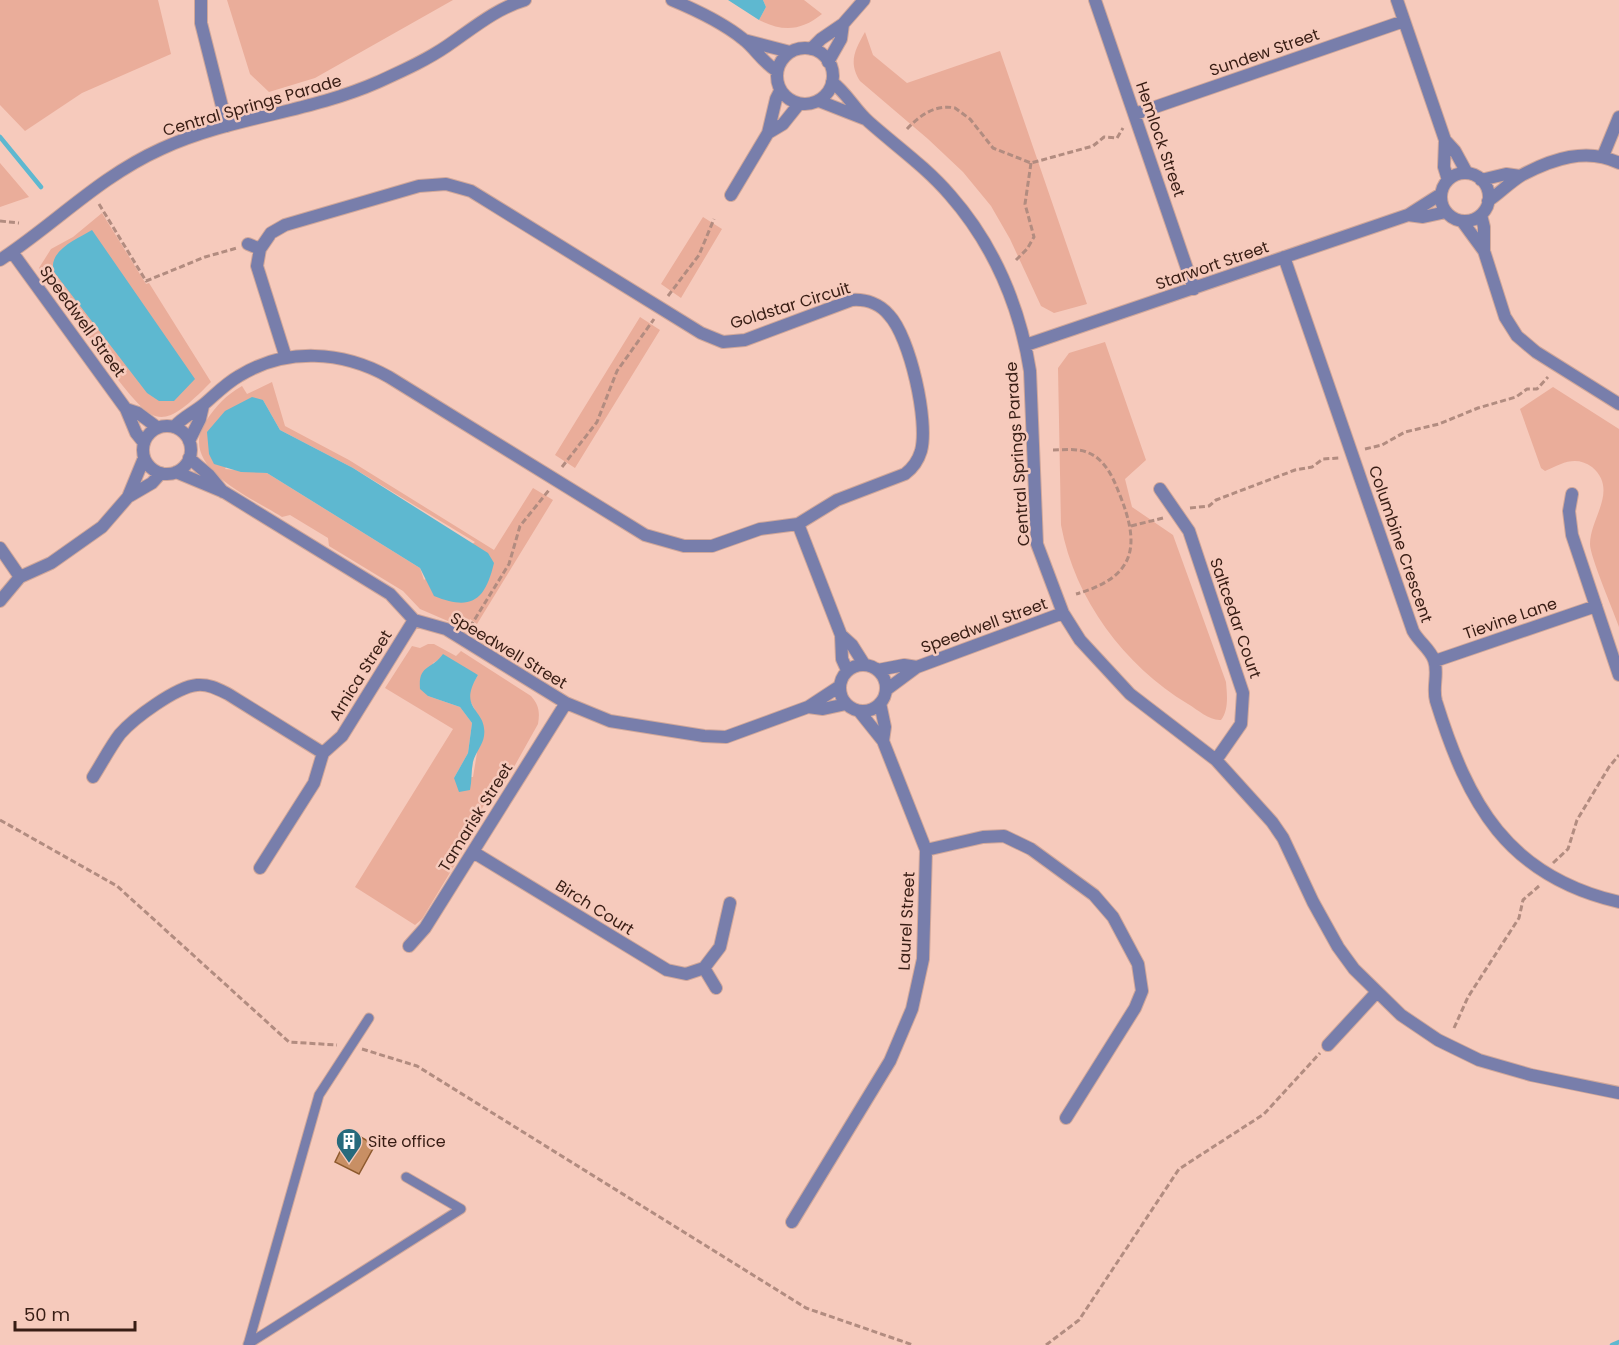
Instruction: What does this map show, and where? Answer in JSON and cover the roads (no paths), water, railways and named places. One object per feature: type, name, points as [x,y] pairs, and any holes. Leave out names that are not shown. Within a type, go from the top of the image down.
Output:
[{"type":"street","points":[[201,0],[201,23],[227,126]]},
{"type":"street","name":"Central Springs Parade","points":[[0,260],[82,195],[131,163],[195,135],[335,99],[372,84],[436,52],[497,11],[525,0]]},
{"type":"street","points":[[672,0],[693,9],[744,40],[790,52],[804,48],[811,49],[828,62]]},
{"type":"street","points":[[811,49],[820,39],[843,24],[864,0]]},
{"type":"street","name":"Hemlock Street","points":[[1095,0],[1194,289]]},
{"type":"street","points":[[1397,0],[1444,140],[1444,167],[1448,180]]},
{"type":"street","name":"Sundew Street","points":[[1135,114],[1404,21]]},
{"type":"street","points":[[768,133],[783,124],[799,104],[819,101],[825,96],[832,82],[828,62],[841,39],[843,24]]},
{"type":"street","points":[[744,40],[764,64],[777,71]]},
{"type":"street","points":[[731,195],[768,133],[780,91],[777,71],[790,52]]},
{"type":"street","name":"Central Springs Parade","points":[[832,82],[847,95],[866,120],[928,172],[951,196],[972,225],[1004,279],[1026,345],[1034,418],[1037,544],[1063,613],[1080,640],[1110,675],[1153,712],[1216,760],[1234,778],[1283,838],[1323,922],[1354,969],[1401,1015],[1433,1037],[1479,1060],[1522,1073],[1619,1093]]},
{"type":"street","points":[[780,91],[799,104]]},
{"type":"street","name":"Central Springs Parade","points":[[819,101],[866,120]]},
{"type":"street","points":[[1603,156],[1619,117]]},
{"type":"street","points":[[1444,140],[1455,151],[1467,173],[1481,180],[1488,193],[1488,201]]},
{"type":"street","points":[[1619,163],[1603,156],[1579,154],[1520,176],[1488,201],[1481,215],[1484,226],[1484,251],[1505,317],[1517,336],[1536,352],[1619,404]]},
{"type":"street","points":[[1467,173],[1448,180],[1441,194],[1446,212],[1462,221],[1484,251]]},
{"type":"street","points":[[1481,180],[1506,174],[1520,176]]},
{"type":"street","name":"Goldstar Circuit","points":[[174,428],[181,419],[203,406],[239,375],[286,358],[321,356],[374,369],[655,540],[700,547],[722,543],[760,529],[798,524],[837,500],[905,474],[912,468],[921,452],[918,398],[904,342],[892,318],[874,304],[852,300],[745,340],[723,342],[701,333],[471,191],[446,184],[419,186],[285,225],[254,247],[257,266],[286,358]]},
{"type":"street","name":"Starwort Street","points":[[1026,345],[1408,215],[1441,194]]},
{"type":"street","name":"Starwort Street","points":[[1408,215],[1423,217],[1446,212]]},
{"type":"street","points":[[1462,221],[1481,215]]},
{"type":"street","name":"Speedwell Street","points":[[12,252],[126,409],[136,433],[144,443]]},
{"type":"street","name":"Columbine Crescent","points":[[1284,257],[1413,631],[1435,661]]},
{"type":"street","name":"Goldstar Circuit","points":[[189,441],[200,419],[203,406]]},
{"type":"street","name":"Speedwell Street","points":[[126,409],[138,413],[158,428]]},
{"type":"street","points":[[0,601],[20,577],[51,563],[102,527],[128,497],[144,458],[144,443],[152,431],[158,428],[174,428],[189,441],[189,458],[176,472]]},
{"type":"street","points":[[144,458],[154,470],[161,473],[176,472],[224,492],[390,594],[414,620]]},
{"type":"street","points":[[189,458],[224,492]]},
{"type":"street","points":[[128,497],[152,483],[161,473]]},
{"type":"street","name":"Saltcedar Court","points":[[1160,489],[1189,531],[1243,693],[1241,724],[1216,760]]},
{"type":"street","points":[[1572,494],[1569,511],[1572,535],[1619,675]]},
{"type":"street","points":[[798,524],[841,634],[842,659],[848,670]]},
{"type":"street","points":[[0,548],[20,577]]},
{"type":"street","name":"Tievine Lane","points":[[1435,661],[1596,606]]},
{"type":"street","name":"Speedwell Street","points":[[886,690],[894,687],[917,667],[1063,613]]},
{"type":"street","name":"Speedwell Street","points":[[414,620],[446,629],[566,703],[610,721],[715,737],[737,734],[808,707],[840,686]]},
{"type":"street","name":"Arnica Street","points":[[260,868],[314,783],[323,753],[342,736],[414,620]]},
{"type":"street","points":[[841,634],[852,645],[864,664],[878,670],[886,683],[886,690],[880,703],[874,708],[860,711],[846,704],[840,686],[848,670],[864,664]]},
{"type":"street","points":[[1435,661],[1436,700],[1466,782],[1489,822],[1524,858],[1547,873],[1586,893],[1619,902]]},
{"type":"street","name":"Speedwell Street","points":[[878,670],[904,665],[917,667]]},
{"type":"street","points":[[93,777],[119,735],[131,723],[178,691],[197,685],[216,688],[228,694],[323,753]]},
{"type":"street","name":"Tamarisk Street","points":[[409,946],[425,928],[566,703]]},
{"type":"street","name":"Laurel Street","points":[[880,703],[885,728],[883,741]]},
{"type":"street","name":"Speedwell Street","points":[[808,707],[822,710],[846,704]]},
{"type":"street","name":"Laurel Street","points":[[792,1222],[871,1095],[894,1053],[912,1009],[923,959],[926,850],[883,741],[860,711]]},
{"type":"street","points":[[926,850],[993,836],[1014,839],[1094,895],[1108,909],[1118,925],[1138,964],[1142,991],[1135,1008],[1066,1119]]},
{"type":"street","name":"Birch Court","points":[[473,852],[667,970],[686,974],[704,968]]},
{"type":"street","points":[[716,988],[704,968],[715,957],[720,947],[730,903]]},
{"type":"street","points":[[1328,1045],[1376,993]]},
{"type":"lane","points":[[248,1344],[319,1095],[369,1018]]},
{"type":"lane","points":[[248,1344],[461,1209],[406,1177]]},
{"type":"water","points":[[728,0],[763,0],[766,7],[759,20]]},
{"type":"water","points":[[92,230],[195,379],[174,401],[159,401],[147,393],[54,272],[53,265],[59,252]]},
{"type":"water","points":[[252,397],[263,400],[280,430],[353,468],[488,553],[494,563],[481,594],[467,602],[458,603],[434,596],[420,568],[267,473],[241,472],[214,464],[209,454],[207,432],[225,411]]},
{"type":"water","points":[[443,654],[478,675],[470,696],[471,703],[482,720],[484,736],[473,762],[470,790],[459,792],[454,778],[468,753],[472,723],[460,707],[428,696],[420,689],[423,671]]},
{"type":"waterway","points":[[0,137],[41,187]]},
{"type":"waterway","points":[[1612,1345],[1619,1342]]},
{"type":"place","name":"Site office","points":[[349,1164]]}]
